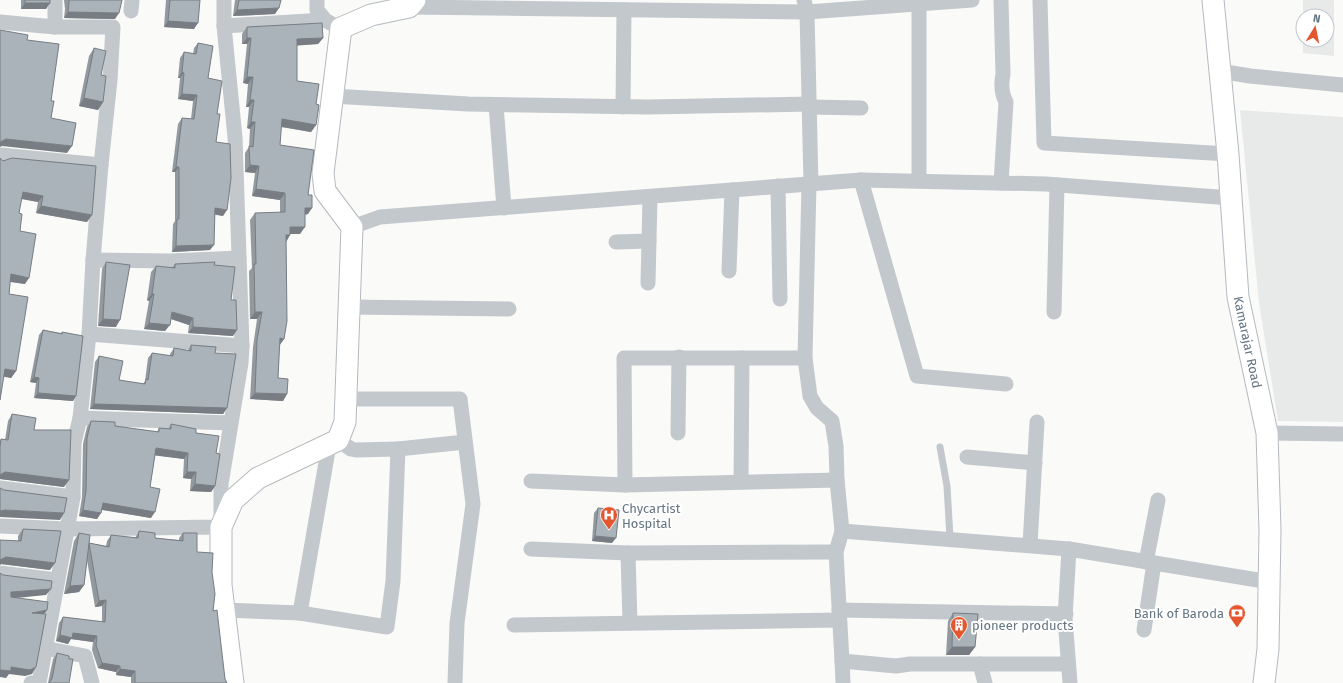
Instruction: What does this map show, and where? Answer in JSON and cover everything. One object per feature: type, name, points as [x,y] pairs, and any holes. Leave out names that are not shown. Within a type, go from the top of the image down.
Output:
[{"type":"street","points":[[55,0],[55,27]]},
{"type":"street","points":[[224,0],[224,26],[235,137],[242,346],[242,363],[221,484],[221,585],[233,683]]},
{"type":"street","points":[[300,613],[333,443],[345,422],[352,227],[325,191],[323,173],[332,96],[333,24],[317,10],[317,0]]},
{"type":"street","points":[[224,26],[333,24],[412,4],[806,6],[919,4],[972,0]]},
{"type":"street","points":[[1001,0],[1003,74],[1001,82],[1002,96],[1006,102],[1001,183]]},
{"type":"street","points":[[1040,0],[1044,143],[1228,154]]},
{"type":"street","name":"Kamarajar Road","points":[[1213,0],[1228,154],[1238,297],[1267,432],[1270,582],[1268,649],[1264,683]]},
{"type":"street","points":[[919,4],[919,181]]},
{"type":"street","points":[[619,6],[623,107]]},
{"type":"street","points":[[806,6],[810,105],[810,184],[805,358],[810,396],[817,408],[832,421],[836,446],[837,480],[842,531],[836,552],[843,683]]},
{"type":"street","points":[[0,22],[55,27],[113,27],[110,80],[93,260],[90,334],[80,418],[74,443],[73,497],[44,648],[39,683],[31,683]]},
{"type":"street","points":[[1220,71],[1250,76],[1343,85]]},
{"type":"street","points":[[332,96],[496,104],[623,107],[810,105],[861,108]]},
{"type":"street","points":[[496,104],[504,208]]},
{"type":"street","points":[[0,159],[1,155],[101,165]]},
{"type":"street","points":[[861,180],[917,376],[1006,384]]},
{"type":"street","points":[[352,227],[380,217],[861,180],[1057,185],[1231,198]]},
{"type":"street","points":[[1054,312],[1057,185]]},
{"type":"street","points":[[778,186],[780,299]]},
{"type":"street","points":[[729,272],[732,190]]},
{"type":"street","points":[[648,283],[650,197]]},
{"type":"street","points":[[616,242],[649,241]]},
{"type":"street","points":[[93,260],[170,261],[239,258]]},
{"type":"street","points":[[349,307],[509,309]]},
{"type":"street","points":[[90,334],[242,346]]},
{"type":"street","points":[[678,433],[679,357]]},
{"type":"street","points":[[625,485],[624,358],[805,358]]},
{"type":"street","points":[[741,481],[742,358]]},
{"type":"street","points":[[346,399],[460,399],[473,504],[457,624],[455,683]]},
{"type":"street","points":[[80,418],[231,423]]},
{"type":"street","points":[[1030,546],[1037,422]]},
{"type":"street","points":[[1267,432],[1343,434]]},
{"type":"street","points":[[221,527],[233,500],[258,478],[333,443],[356,450],[398,449],[465,442]]},
{"type":"street","points":[[224,610],[300,613],[387,627],[393,581],[398,449]]},
{"type":"street","points":[[967,457],[1035,462]]},
{"type":"street","points":[[531,481],[625,485],[741,481],[837,480]]},
{"type":"street","points":[[0,488],[73,497]]},
{"type":"street","points":[[1144,630],[1150,562],[1158,500]]},
{"type":"street","points":[[0,526],[67,529],[221,527]]},
{"type":"street","points":[[842,531],[950,538],[1070,549],[1270,582]]},
{"type":"street","points":[[532,549],[628,553],[836,552]]},
{"type":"street","points":[[1070,549],[1066,614],[1067,664],[1070,683]]},
{"type":"street","points":[[628,553],[630,623]]},
{"type":"street","points":[[0,573],[57,580]]},
{"type":"street","points":[[514,625],[630,623],[839,615],[1066,614]]},
{"type":"street","points":[[44,648],[85,656],[92,683]]},
{"type":"street","points":[[842,661],[896,666],[910,664],[1067,664]]},
{"type":"street","points":[[980,664],[985,683]]},
{"type":"lane","points":[[940,447],[947,486],[950,538]]},
{"type":"shaded area","points":[[1303,0],[1334,0],[1334,8],[1303,8]]},
{"type":"shaded area","points":[[1303,48],[1334,48],[1334,56],[1303,53]]},
{"type":"shaded area","points":[[1240,110],[1343,117],[1343,422],[1278,421],[1259,303]]},
{"type":"building","points":[[25,0],[50,0],[50,3],[25,3]]},
{"type":"building","points":[[69,0],[122,0],[119,13],[68,12]]},
{"type":"building","points":[[170,0],[200,0],[198,23],[168,21]]},
{"type":"building","points":[[239,0],[281,0],[279,8],[237,10]]},
{"type":"building","points":[[322,23],[323,38],[297,39],[297,81],[319,84],[316,104],[319,105],[316,125],[282,119],[280,145],[314,150],[308,195],[312,195],[312,208],[305,208],[305,227],[290,227],[290,235],[286,235],[287,321],[284,339],[280,338],[278,378],[288,379],[287,394],[255,393],[257,340],[262,312],[255,312],[255,213],[285,212],[285,193],[256,189],[259,166],[250,165],[249,146],[253,147],[255,122],[251,122],[254,100],[250,100],[253,77],[247,77],[251,38],[247,38],[247,27]]},
{"type":"building","points":[[0,30],[28,35],[27,40],[59,44],[51,101],[54,101],[51,118],[76,123],[72,146],[6,139],[0,142]]},
{"type":"building","points":[[198,43],[213,46],[208,78],[222,81],[217,114],[220,114],[216,142],[230,144],[231,178],[227,210],[215,208],[214,245],[176,246],[177,219],[179,219],[179,167],[176,167],[182,118],[194,119],[197,95],[182,94],[184,52],[196,54]]},
{"type":"building","points":[[94,48],[106,51],[101,75],[106,76],[103,102],[84,98]]},
{"type":"building","points":[[0,158],[3,161],[12,158],[96,166],[92,215],[41,206],[43,196],[23,192],[19,213],[22,214],[20,231],[36,234],[29,278],[11,274],[9,294],[28,297],[16,371],[5,369],[0,400]]},
{"type":"building","points":[[106,262],[130,265],[120,320],[103,319]]},
{"type":"building","points":[[215,262],[214,265],[235,267],[231,300],[236,300],[237,330],[193,327],[193,318],[172,312],[170,325],[149,323],[154,294],[152,294],[156,266],[175,268],[175,264]]},
{"type":"building","points":[[43,330],[83,336],[76,396],[38,393],[39,378],[34,377]]},
{"type":"building","points":[[191,345],[216,347],[215,353],[236,354],[227,408],[94,404],[99,356],[123,361],[119,380],[145,384],[146,379],[148,380],[152,353],[173,356],[174,348],[191,351]]},
{"type":"building","points":[[12,414],[36,418],[34,430],[71,430],[69,480],[5,472],[0,475],[1,439],[8,440]]},
{"type":"building","points":[[91,421],[115,422],[115,426],[159,432],[159,428],[171,429],[171,424],[196,429],[196,433],[219,436],[216,453],[220,454],[215,486],[195,484],[196,472],[187,472],[188,453],[156,448],[150,487],[160,489],[155,512],[103,503],[101,513],[83,510],[86,491],[87,438]]},
{"type":"building","points":[[0,488],[4,490],[67,498],[64,513],[0,511]]},
{"type":"building","points":[[598,508],[619,510],[616,538],[595,536]]},
{"type":"building","points":[[23,529],[61,531],[55,563],[6,557],[0,560],[0,540],[21,541]]},
{"type":"building","points":[[139,531],[155,533],[155,538],[183,541],[183,533],[197,533],[197,552],[213,553],[212,572],[215,594],[213,611],[217,610],[225,679],[227,683],[135,683],[135,671],[120,669],[120,666],[102,663],[96,645],[97,636],[73,633],[72,638],[60,635],[63,617],[105,622],[106,600],[99,601],[89,543],[109,547],[111,535],[138,538]]},
{"type":"building","points":[[79,533],[90,535],[84,585],[70,586]]},
{"type":"building","points":[[0,573],[3,575],[52,581],[51,589],[11,592],[11,597],[48,602],[47,610],[32,613],[46,614],[36,667],[30,670],[11,667],[11,671],[0,670]]},
{"type":"building","points":[[953,613],[978,614],[975,647],[952,647]]},
{"type":"building","points":[[57,653],[69,656],[69,659],[73,659],[69,683],[49,683],[52,679]]},
{"type":"place","name":"Chycartist Hospital","points":[[609,530]]},
{"type":"place","name":"Bank of Baroda","points":[[1237,628]]},
{"type":"place","name":"pioneer products","points":[[959,640]]}]
